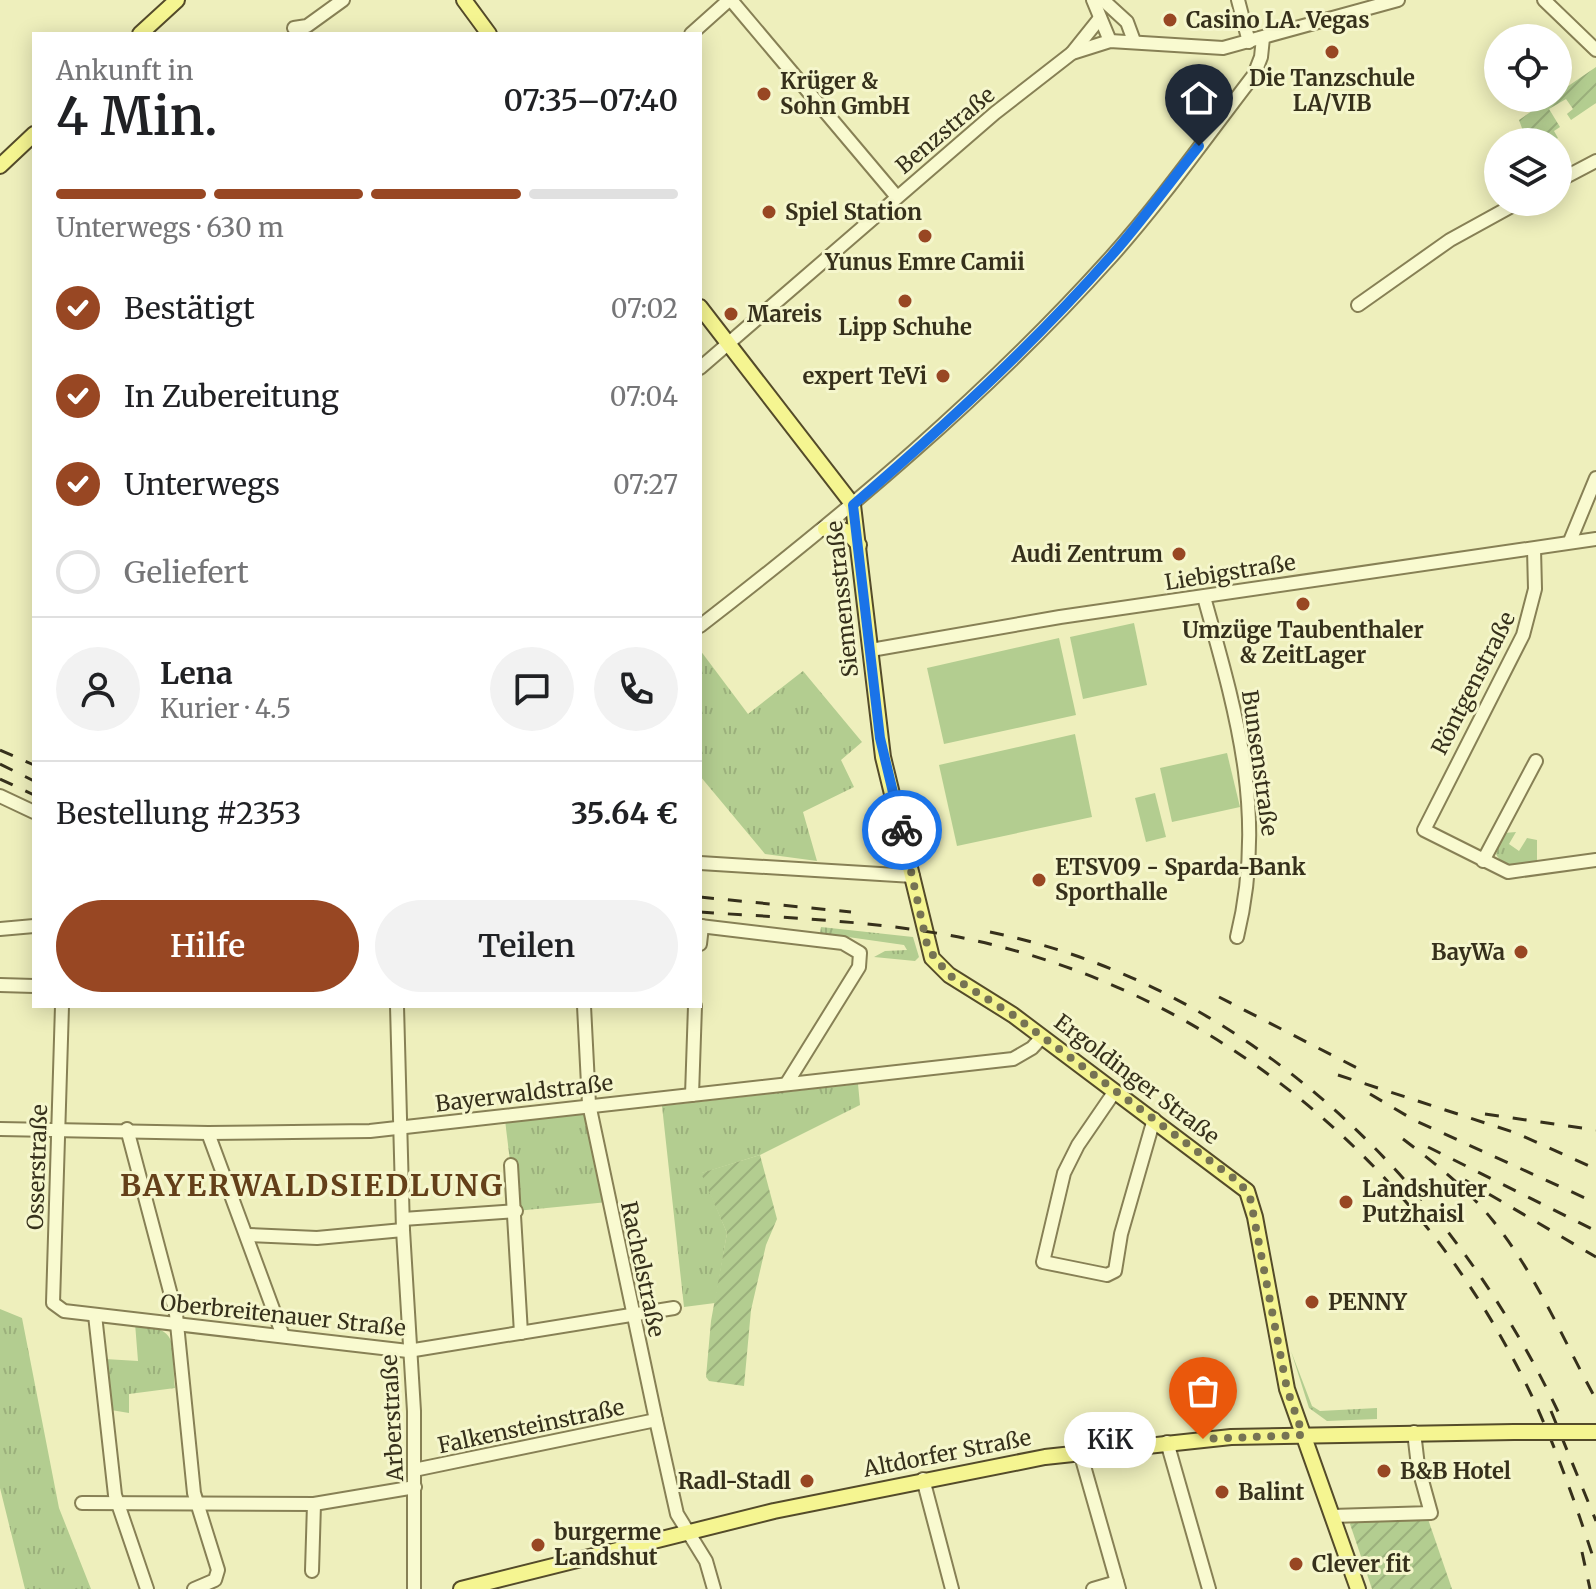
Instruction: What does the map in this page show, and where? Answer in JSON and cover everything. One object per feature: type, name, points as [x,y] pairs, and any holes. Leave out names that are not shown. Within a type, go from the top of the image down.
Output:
[{"type":"main road","points":[[142,32],[177,0]]},
{"type":"main road","points":[[464,0],[488,32]]},
{"type":"main road","points":[[0,166],[32,136]]},
{"type":"main road","name":"Siemensstraße","points":[[702,309],[853,505],[883,757],[925,935]]},
{"type":"main road","points":[[825,529],[846,531],[859,545]]},
{"type":"main road","name":"Ergoldinger Straße","points":[[925,935],[932,958],[943,970],[983,993],[1154,1119],[1240,1183],[1250,1197],[1287,1389],[1358,1589]]},
{"type":"main road","name":"Altdorfer Straße","points":[[461,1589],[923,1479],[1080,1452],[1167,1442],[1303,1435],[1596,1432]]},
{"type":"street","points":[[294,28],[307,26],[343,0]]},
{"type":"street","points":[[693,32],[730,0],[897,197]]},
{"type":"street","points":[[1093,0],[1110,41]]},
{"type":"street","points":[[1103,0],[1127,22],[1134,41]]},
{"type":"street","points":[[1238,0],[1249,42]]},
{"type":"street","name":"Benzstraße","points":[[702,366],[995,113],[1072,53],[1110,41],[1205,49],[1249,42],[1398,0]]},
{"type":"street","points":[[1544,0],[1596,50]]},
{"type":"street","points":[[1072,53],[1100,18]]},
{"type":"street","points":[[702,624],[825,529],[928,441],[1112,255],[1254,75],[1261,57],[1263,38]]},
{"type":"street","points":[[1572,174],[1596,161]]},
{"type":"street","points":[[1358,305],[1450,240],[1494,216]]},
{"type":"street","points":[[1570,541],[1596,478]]},
{"type":"street","name":"Liebigstraße","points":[[871,650],[1060,617],[1596,539]]},
{"type":"street","name":"Röntgenstraße","points":[[1483,861],[1424,830],[1523,635],[1535,589],[1534,549]]},
{"type":"street","name":"Bunsenstraße","points":[[1204,597],[1232,696],[1249,799],[1251,857],[1237,937]]},
{"type":"street","points":[[1536,761],[1483,861],[1517,872],[1596,860]]},
{"type":"street","points":[[0,796],[32,811]]},
{"type":"street","points":[[702,863],[913,876]]},
{"type":"street","points":[[0,929],[32,926]]},
{"type":"street","points":[[702,926],[843,943],[860,953],[862,959],[787,1083]]},
{"type":"street","points":[[0,985],[32,986]]},
{"type":"street","name":"Osserstraße","points":[[62,1008],[53,1303],[64,1311],[76,1313]]},
{"type":"street","name":"Arberstraße","points":[[397,1008],[415,1487],[414,1589]]},
{"type":"street","name":"Rachelstraße","points":[[584,1008],[589,1104],[677,1514],[706,1561],[714,1589]]},
{"type":"street","points":[[692,1095],[695,1008]]},
{"type":"street","name":"Bayerwaldstraße","points":[[0,1129],[127,1129],[208,1133],[358,1131],[1013,1059],[1032,1048],[1042,1037]]},
{"type":"street","points":[[1115,1091],[1078,1145],[1064,1173],[1042,1260],[1107,1275],[1115,1271],[1121,1234],[1154,1119]]},
{"type":"street","points":[[127,1129],[177,1323],[198,1503],[218,1570],[215,1580],[194,1589]]},
{"type":"street","points":[[208,1133],[283,1336]]},
{"type":"street","points":[[511,1165],[521,1333]]},
{"type":"street","points":[[248,1235],[317,1238],[516,1211]]},
{"type":"street","name":"Oberbreitenauer Straße","points":[[76,1313],[408,1351],[674,1308]]},
{"type":"street","points":[[95,1315],[115,1495],[120,1502],[147,1589]]},
{"type":"street","name":"Falkensteinstraße","points":[[414,1470],[656,1420]]},
{"type":"street","points":[[1332,1516],[1431,1513],[1418,1466],[1414,1432]]},
{"type":"street","points":[[1167,1442],[1209,1589]]},
{"type":"street","points":[[1080,1452],[1118,1586],[1093,1589]]},
{"type":"street","points":[[923,1479],[952,1589]]},
{"type":"street","points":[[82,1503],[314,1504],[415,1487]]},
{"type":"street","points":[[312,1571],[314,1504]]},
{"type":"green space","points":[[1596,67],[1596,103],[1571,120],[1567,114],[1573,109],[1572,83]]},
{"type":"green space","points":[[1531,112],[1551,112],[1560,127],[1522,128],[1519,120]]},
{"type":"green space","points":[[1134,623],[1147,685],[1083,699],[1070,637]]},
{"type":"green space","points":[[1059,638],[1076,715],[944,744],[927,668]]},
{"type":"green space","points":[[702,653],[748,714],[803,671],[862,742],[841,760],[854,787],[803,812],[817,861],[765,854],[702,778]]},
{"type":"green space","points":[[1075,734],[1092,817],[957,846],[939,765]]},
{"type":"green space","points":[[1227,753],[1240,807],[1172,822],[1160,768]]},
{"type":"green space","points":[[1155,793],[1166,837],[1146,842],[1135,798]]},
{"type":"green space","points":[[1516,832],[1509,844],[1519,851],[1527,838],[1537,840],[1537,862],[1514,865],[1499,859],[1496,854],[1504,833]]},
{"type":"green space","points":[[821,927],[913,937],[919,957],[915,961],[874,957],[885,951],[907,950],[904,945],[820,933]]},
{"type":"green space","points":[[858,1084],[860,1105],[760,1155],[702,1173],[727,1233],[715,1303],[684,1307],[662,1106]]},
{"type":"green space","points":[[589,1104],[608,1202],[516,1211],[505,1120]]},
{"type":"green space","points":[[760,1155],[777,1219],[766,1245],[751,1310],[744,1386],[709,1381],[706,1377],[711,1321],[727,1233],[701,1173]]},
{"type":"green space","points":[[0,1309],[22,1318],[59,1508],[91,1589],[25,1589],[0,1488]]},
{"type":"green space","points":[[135,1323],[168,1335],[172,1342],[175,1388],[129,1394],[129,1413],[111,1410],[105,1359],[138,1361]]},
{"type":"green space","points":[[1291,1351],[1312,1406],[1320,1411],[1377,1408],[1377,1419],[1327,1421],[1309,1408]]},
{"type":"green space","points":[[1428,1519],[1452,1589],[1372,1589],[1350,1524],[1353,1520]]},
{"type":"railway","points":[[0,750],[32,764]]},
{"type":"railway","points":[[0,764],[32,780]]},
{"type":"railway","points":[[0,779],[32,794]]},
{"type":"railway","points":[[702,897],[851,912]]},
{"type":"railway","points":[[702,912],[811,919],[922,931],[994,945],[1076,970],[1153,1004],[1227,1046],[1295,1095],[1358,1150],[1415,1212],[1466,1280],[1510,1353],[1536,1404],[1596,1566]]},
{"type":"railway","points":[[990,932],[1085,959],[1174,998],[1257,1048],[1333,1108],[1402,1177],[1463,1252],[1517,1334],[1562,1420]]},
{"type":"railway","points":[[1219,997],[1359,1069]]},
{"type":"railway","points":[[1338,1075],[1516,1133],[1596,1169]]},
{"type":"railway","points":[[1370,1094],[1414,1120],[1596,1203]]},
{"type":"railway","points":[[1485,1114],[1596,1130]]},
{"type":"railway","points":[[1403,1139],[1463,1188],[1509,1242],[1535,1284],[1593,1394]]},
{"type":"railway","points":[[1428,1147],[1596,1231]]},
{"type":"railway","points":[[1465,1180],[1596,1257]]},
{"type":"railway","points":[[1551,1411],[1596,1521]]},
{"type":"railway","points":[[1582,1552],[1590,1589]]},
{"type":"way so far","points":[[902,830],[928,949],[936,964],[949,975],[983,993],[1197,1151],[1240,1183],[1250,1197],[1287,1389],[1303,1435],[1203,1439]]},
{"type":"place","name":"Casino LA. Vegas","points":[[1170,20]]},
{"type":"place","name":"Die Tanzschule LA/VIB","points":[[1332,52]]},
{"type":"place","name":"Krüger & Sohn GmbH","points":[[764,94]]},
{"type":"place","name":"Spiel Station","points":[[769,212]]},
{"type":"place","name":"Yunus Emre Camii","points":[[925,236]]},
{"type":"place","name":"Lipp Schuhe","points":[[905,301]]},
{"type":"place","name":"Mareis","points":[[731,314]]},
{"type":"place","name":"expert TeVi","points":[[943,376]]},
{"type":"place","name":"Audi Zentrum","points":[[1179,554]]},
{"type":"place","name":"Umzüge Taubenthaler & ZeitLager","points":[[1303,604]]},
{"type":"place","name":"ETSV09 - Sparda-Bank Sporthalle","points":[[1039,880]]},
{"type":"place","name":"BayWa","points":[[1521,952]]},
{"type":"place","name":"Landshuter Putzhaisl","points":[[1346,1202]]},
{"type":"place","name":"PENNY","points":[[1312,1302]]},
{"type":"place","name":"KiK","points":[[1203,1439]]},
{"type":"place","name":"B&B Hotel","points":[[1384,1471]]},
{"type":"place","name":"Radl-Stadl","points":[[807,1481]]},
{"type":"place","name":"Balint","points":[[1222,1492]]},
{"type":"place","name":"burgerme Landshut","points":[[538,1545]]},
{"type":"place","name":"Clever fit","points":[[1296,1564]]},
{"type":"district","name":"BAYERWALDSIEDLUNG","points":[[312,1185]]},
{"type":"route","points":[[902,830],[889,784],[877,719],[853,505],[928,441],[1048,323],[1114,252],[1199,146]]}]
